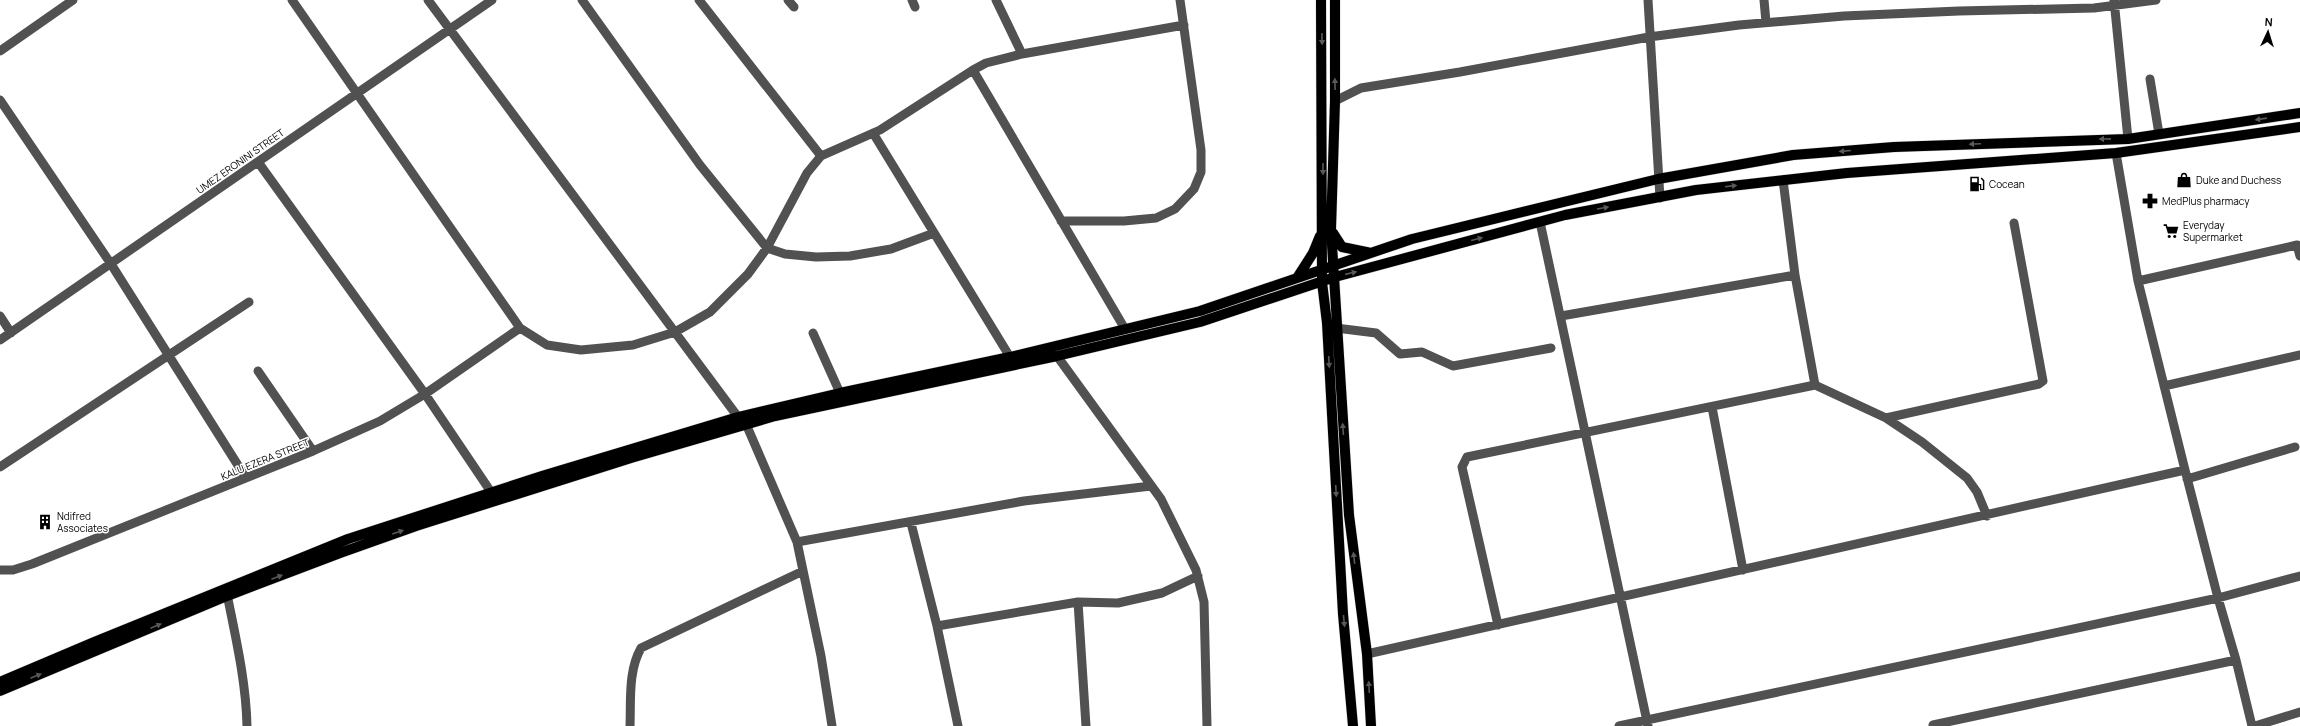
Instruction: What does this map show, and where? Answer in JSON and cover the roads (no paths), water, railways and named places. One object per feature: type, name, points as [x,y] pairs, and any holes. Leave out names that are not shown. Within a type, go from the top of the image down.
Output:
[{"type":"main road","points":[[1321,0],[1327,229],[1335,277],[1336,328],[1349,515],[1367,654],[1371,726]]},
{"type":"main road","points":[[1335,0],[1335,101],[1322,282],[1327,323],[1343,614],[1353,726]]},
{"type":"main road","points":[[0,691],[348,539],[491,492],[738,417],[840,393],[1010,357],[1200,311],[1412,239],[1658,179],[1793,155],[1894,147],[2128,139],[2300,113]]},
{"type":"main road","points":[[0,682],[226,592],[416,526],[746,424],[828,404],[1057,356],[1200,322],[1335,277],[1565,215],[1696,190],[1846,172],[2116,153],[2300,127]]},
{"type":"main road","points":[[2012,143],[2014,161]]},
{"type":"main road","points":[[1327,229],[1342,247],[1371,253]]},
{"type":"main road","points":[[1297,278],[1327,229]]},
{"type":"street","points":[[0,52],[73,0]]},
{"type":"street","points":[[292,0],[520,328],[547,345],[581,350],[633,345],[675,332],[710,312],[748,274],[767,248],[808,173],[821,156],[873,133],[914,110],[973,70],[986,63],[1022,54],[1184,25]]},
{"type":"street","points":[[428,0],[448,30],[738,417]]},
{"type":"street","name":"UMEZ ERONINI STREET","points":[[0,340],[492,0]]},
{"type":"street","points":[[582,0],[700,165],[767,248],[785,254],[816,257],[850,256],[891,249],[934,233]]},
{"type":"street","points":[[699,0],[821,156]]},
{"type":"street","points":[[996,0],[1022,54]]},
{"type":"street","points":[[1061,221],[1124,221],[1156,218],[1175,208],[1194,189],[1201,172],[1201,150],[1180,0]]},
{"type":"street","points":[[1648,0],[1660,198]]},
{"type":"street","points":[[1764,0],[1766,22]]},
{"type":"street","points":[[2013,0],[2013,10]]},
{"type":"street","points":[[1335,101],[1361,88],[1467,71],[1649,36],[1766,22],[1844,16],[2094,8],[2114,2],[2156,0]]},
{"type":"street","points":[[2114,2],[2128,139]]},
{"type":"street","points":[[973,70],[1125,328]]},
{"type":"street","points":[[2150,79],[2159,134]]},
{"type":"street","points":[[0,100],[110,264],[246,478]]},
{"type":"street","points":[[873,133],[1010,357]]},
{"type":"street","points":[[2116,153],[2138,281],[2218,598],[2253,726],[2300,712]]},
{"type":"street","points":[[258,162],[425,394],[491,492]]},
{"type":"street","points":[[1784,180],[1795,275],[1815,385]]},
{"type":"street","points":[[1540,222],[1586,431],[1647,723]]},
{"type":"street","points":[[1886,418],[2039,384],[2043,381],[2014,223]]},
{"type":"street","points":[[2138,281],[2296,245],[2300,256]]},
{"type":"street","points":[[1561,316],[1795,275]]},
{"type":"street","points":[[0,467],[249,302]]},
{"type":"street","points":[[0,316],[11,333]]},
{"type":"street","name":"KALU EZERA STREET","points":[[0,570],[13,570],[32,564],[313,451],[380,422],[425,394],[520,328]]},
{"type":"street","points":[[1336,328],[1376,333],[1400,354],[1422,352],[1453,366],[1551,348]]},
{"type":"street","points":[[813,333],[840,393]]},
{"type":"street","points":[[1057,356],[1150,486],[1161,499],[1198,576],[1204,602],[1207,726]]},
{"type":"street","points":[[2164,386],[2300,356]]},
{"type":"street","points":[[258,371],[313,451]]},
{"type":"street","points":[[1498,625],[1463,462],[1467,456],[1815,385],[1886,418],[1922,442],[1967,478],[1977,492],[1987,516]]},
{"type":"street","points":[[1712,407],[1743,570]]},
{"type":"street","points":[[746,424],[797,542],[821,656],[832,726]]},
{"type":"street","points":[[1367,654],[1987,516],[2186,474],[2294,447]]},
{"type":"street","points":[[797,542],[911,523],[1024,501],[1150,486]]},
{"type":"street","points":[[911,523],[937,626],[958,726]]},
{"type":"street","points":[[630,726],[632,673],[634,660],[640,648],[803,571]]},
{"type":"street","points":[[937,626],[1078,602],[1118,603],[1162,593],[1198,576]]},
{"type":"street","points":[[1619,726],[1647,723],[2218,598],[2300,576]]},
{"type":"street","points":[[226,592],[246,698],[247,726]]},
{"type":"street","points":[[1078,602],[1086,726]]},
{"type":"street","points":[[1932,725],[2236,660]]},
{"type":"place","name":"Duke and Duchess","points":[[2184,180]]},
{"type":"place","name":"Cocean","points":[[1977,184]]},
{"type":"place","name":"MedPlus pharmacy","points":[[2150,201]]},
{"type":"place","name":"Everyday Supermarket","points":[[2171,231]]},
{"type":"place","name":"Ndifred Associates","points":[[45,522]]}]
